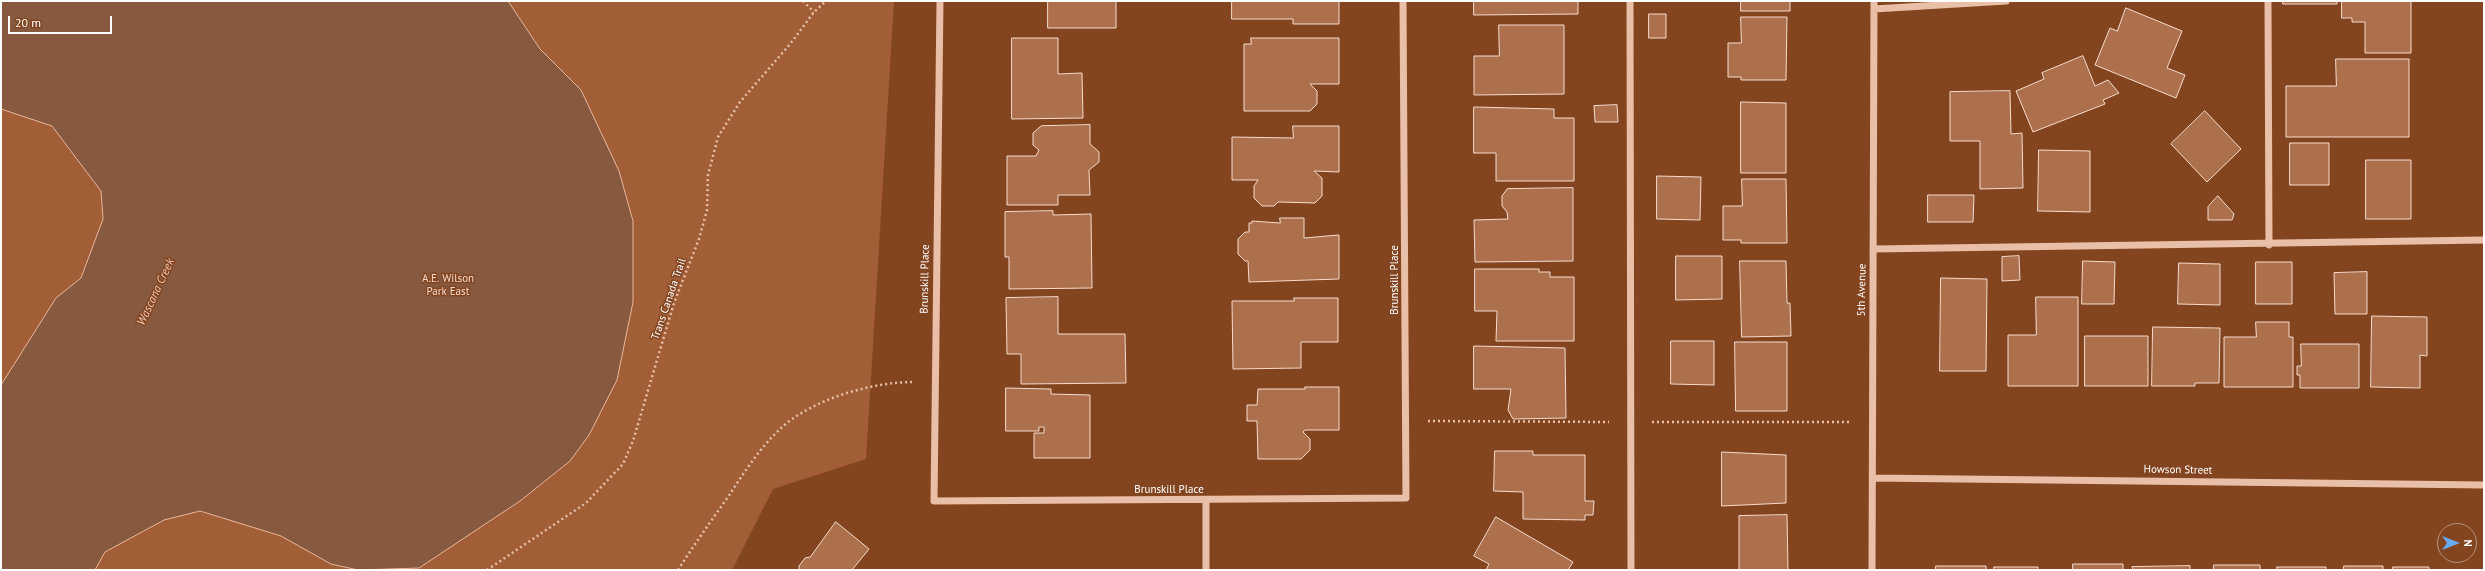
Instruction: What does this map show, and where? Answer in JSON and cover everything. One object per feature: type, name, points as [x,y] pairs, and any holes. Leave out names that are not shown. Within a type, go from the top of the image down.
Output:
[{"type":"street","name":"Brunskill Place","points":[[940,1],[934,501],[1206,501],[1406,498],[1403,1]]},
{"type":"street","points":[[1630,1],[1631,570]]},
{"type":"street","name":"5th Avenue","points":[[1872,570],[1874,1]]},
{"type":"street","points":[[1874,10],[2006,1]]},
{"type":"street","points":[[2268,1],[2269,245]]},
{"type":"street","points":[[1873,249],[2269,245],[2484,240]]},
{"type":"street","name":"Howson Street","points":[[1873,478],[2484,485]]},
{"type":"street","points":[[1206,501],[1206,570]]},
{"type":"path","points":[[803,1],[814,12]]},
{"type":"path","name":"Trans Canada Trail","points":[[487,570],[586,503],[623,464],[633,441],[674,303],[699,239],[707,210],[708,175],[718,137],[740,102],[791,43],[814,12],[826,1]]},
{"type":"path","points":[[678,570],[745,471],[780,428],[809,410],[842,395],[891,382],[935,381]]},
{"type":"green space","name":"A.E. Wilson Park East","points":[[1,1],[894,1],[866,459],[773,489],[732,570],[1,570]]},
{"type":"water","name":"A.E. Wilson Park East","points":[[1,1],[508,1],[540,49],[581,90],[619,171],[633,221],[633,302],[617,380],[589,435],[570,461],[520,501],[419,568],[358,570],[331,564],[281,536],[200,511],[164,520],[105,552],[95,570],[1,570],[1,385],[56,298],[81,278],[103,219],[101,191],[52,126],[1,109]]},
{"type":"building","points":[[1048,1],[1116,1],[1116,28],[1048,28]]},
{"type":"building","points":[[1232,1],[1339,1],[1339,24],[1293,24],[1293,19],[1232,19]]},
{"type":"building","points":[[1474,1],[1578,1],[1578,14],[1474,15]]},
{"type":"building","points":[[1741,1],[1790,1],[1790,11],[1741,11]]},
{"type":"building","points":[[2283,1],[2337,1],[2337,4],[2283,4]]},
{"type":"building","points":[[2342,1],[2411,1],[2411,53],[2365,53],[2365,22],[2352,22],[2352,18],[2342,18]]},
{"type":"building","points":[[2126,8],[2182,31],[2167,68],[2185,75],[2176,98],[2095,65],[2110,28],[2117,31]]},
{"type":"building","points":[[1649,14],[1666,14],[1666,38],[1649,38]]},
{"type":"building","points":[[1741,17],[1787,17],[1786,80],[1741,80],[1741,77],[1728,77],[1728,43],[1741,43]]},
{"type":"building","points":[[1499,25],[1564,25],[1564,94],[1474,95],[1474,56],[1499,56]]},
{"type":"building","points":[[1012,38],[1058,38],[1058,74],[1082,73],[1083,118],[1012,119]]},
{"type":"building","points":[[1251,38],[1339,38],[1339,84],[1310,84],[1317,91],[1317,104],[1310,111],[1244,111],[1244,44],[1251,44]]},
{"type":"building","points":[[2083,56],[2095,86],[2108,80],[2119,93],[2103,100],[2105,104],[2033,132],[2016,91],[2044,79],[2042,73]]},
{"type":"building","points":[[2336,59],[2409,59],[2409,137],[2286,137],[2286,86],[2336,86]]},
{"type":"building","points":[[2010,91],[2011,134],[2022,133],[2023,188],[1980,189],[1980,141],[1950,141],[1950,92]]},
{"type":"building","points":[[1741,102],[1786,103],[1786,173],[1741,173]]},
{"type":"building","points":[[1617,105],[1618,122],[1595,122],[1594,106]]},
{"type":"building","points":[[1474,107],[1554,109],[1554,118],[1574,118],[1574,181],[1496,181],[1496,153],[1474,153]]},
{"type":"building","points":[[2205,111],[2241,149],[2207,182],[2171,144]]},
{"type":"building","points":[[1090,125],[1090,144],[1099,152],[1099,162],[1089,170],[1090,195],[1058,195],[1058,205],[1007,205],[1007,156],[1036,156],[1039,150],[1033,145],[1033,133],[1041,126]]},
{"type":"building","points":[[1293,126],[1339,126],[1339,172],[1314,171],[1322,178],[1322,196],[1315,203],[1278,202],[1274,206],[1262,206],[1254,198],[1254,186],[1258,180],[1232,180],[1232,137],[1293,138]]},
{"type":"building","points":[[2290,143],[2329,143],[2329,185],[2290,185]]},
{"type":"building","points":[[2039,150],[2090,151],[2090,212],[2038,211]]},
{"type":"building","points":[[2366,160],[2411,160],[2411,219],[2366,219]]},
{"type":"building","points":[[1657,176],[1701,177],[1700,220],[1657,219]]},
{"type":"building","points":[[1742,179],[1786,179],[1787,243],[1741,243],[1741,240],[1723,240],[1723,206],[1742,206]]},
{"type":"building","points":[[1573,188],[1573,261],[1475,262],[1474,220],[1508,219],[1507,212],[1502,206],[1502,196],[1507,189]]},
{"type":"building","points":[[1928,195],[1974,195],[1973,222],[1928,222]]},
{"type":"building","points":[[2218,196],[2234,214],[2232,220],[2208,220],[2208,207]]},
{"type":"building","points":[[1053,211],[1053,215],[1091,214],[1092,288],[1009,289],[1009,257],[1005,257],[1005,212]]},
{"type":"building","points":[[1280,218],[1304,218],[1304,238],[1339,235],[1339,279],[1249,282],[1248,261],[1245,261],[1238,254],[1238,239],[1245,232],[1249,232],[1249,223],[1252,223],[1252,221],[1280,223]]},
{"type":"building","points":[[1676,256],[1722,256],[1722,299],[1676,300]]},
{"type":"building","points":[[2019,256],[2020,280],[2002,281],[2002,257]]},
{"type":"building","points":[[1740,261],[1786,261],[1787,303],[1790,303],[1791,336],[1742,337]]},
{"type":"building","points":[[2083,261],[2115,262],[2114,304],[2082,304]]},
{"type":"building","points":[[2256,262],[2292,262],[2292,304],[2256,304]]},
{"type":"building","points":[[2179,263],[2220,264],[2220,305],[2178,304]]},
{"type":"building","points":[[1475,269],[1539,269],[1539,272],[1550,272],[1550,277],[1574,277],[1574,341],[1496,341],[1497,311],[1475,311]]},
{"type":"building","points":[[2367,272],[2367,314],[2335,314],[2334,273]]},
{"type":"building","points":[[1941,278],[1987,279],[1986,371],[1940,371]]},
{"type":"building","points":[[1058,297],[1058,334],[1125,334],[1126,383],[1021,384],[1021,354],[1007,354],[1006,298]]},
{"type":"building","points":[[2036,297],[2078,297],[2078,386],[2008,386],[2008,335],[2036,335]]},
{"type":"building","points":[[1294,298],[1338,298],[1338,342],[1301,342],[1301,368],[1233,369],[1232,301],[1294,301]]},
{"type":"building","points":[[2372,316],[2427,317],[2427,356],[2420,355],[2420,388],[2371,387]]},
{"type":"building","points":[[2256,322],[2289,322],[2289,337],[2293,337],[2293,387],[2224,387],[2224,337],[2256,337]]},
{"type":"building","points":[[2153,327],[2220,328],[2219,383],[2195,383],[2195,386],[2152,386]]},
{"type":"building","points":[[2085,336],[2148,336],[2148,386],[2085,386]]},
{"type":"building","points":[[1671,341],[1714,341],[1714,385],[1671,384]]},
{"type":"building","points":[[1735,342],[1787,342],[1787,411],[1736,411]]},
{"type":"building","points":[[2301,344],[2359,344],[2359,388],[2300,388],[2300,375],[2297,375],[2297,366],[2301,366]]},
{"type":"building","points":[[1474,346],[1565,348],[1566,418],[1513,419],[1508,410],[1511,389],[1474,389]]},
{"type":"building","points":[[1305,387],[1339,387],[1339,430],[1305,430],[1303,432],[1310,439],[1310,450],[1301,459],[1258,459],[1257,421],[1247,421],[1247,405],[1257,405],[1258,389],[1305,389]]},
{"type":"building","points":[[1006,388],[1051,389],[1051,394],[1090,395],[1090,458],[1034,458],[1034,433],[1044,433],[1044,427],[1039,427],[1039,431],[1006,431]]},
{"type":"building","points":[[1495,451],[1533,451],[1533,455],[1585,455],[1585,501],[1594,501],[1593,515],[1585,515],[1585,520],[1523,519],[1523,492],[1494,491]]},
{"type":"building","points":[[1722,452],[1786,455],[1786,503],[1722,506]]},
{"type":"building","points":[[1787,515],[1788,570],[1739,570],[1739,516]]},
{"type":"building","points":[[1496,517],[1573,562],[1568,570],[1486,570],[1489,564],[1474,556]]},
{"type":"building","points":[[836,522],[869,549],[852,570],[799,570],[799,566],[805,558],[810,557]]},
{"type":"building","points":[[2073,564],[2123,564],[2123,570],[2073,570]]},
{"type":"building","points":[[2214,565],[2260,565],[2260,570],[2214,570]]},
{"type":"building","points":[[1936,566],[1986,566],[1986,570],[1936,570]]},
{"type":"building","points":[[2190,566],[2190,570],[2133,570],[2132,567]]},
{"type":"building","points":[[2344,566],[2383,566],[2383,570],[2344,570]]},
{"type":"building","points":[[1994,567],[2038,567],[2038,570],[1994,570]]},
{"type":"building","points":[[2277,567],[2326,567],[2326,570],[2277,570]]},
{"type":"building","points":[[2393,567],[2429,567],[2429,570],[2393,570]]},
{"type":"water label","name":"Wascana Creek","points":[[156,292]]}]
